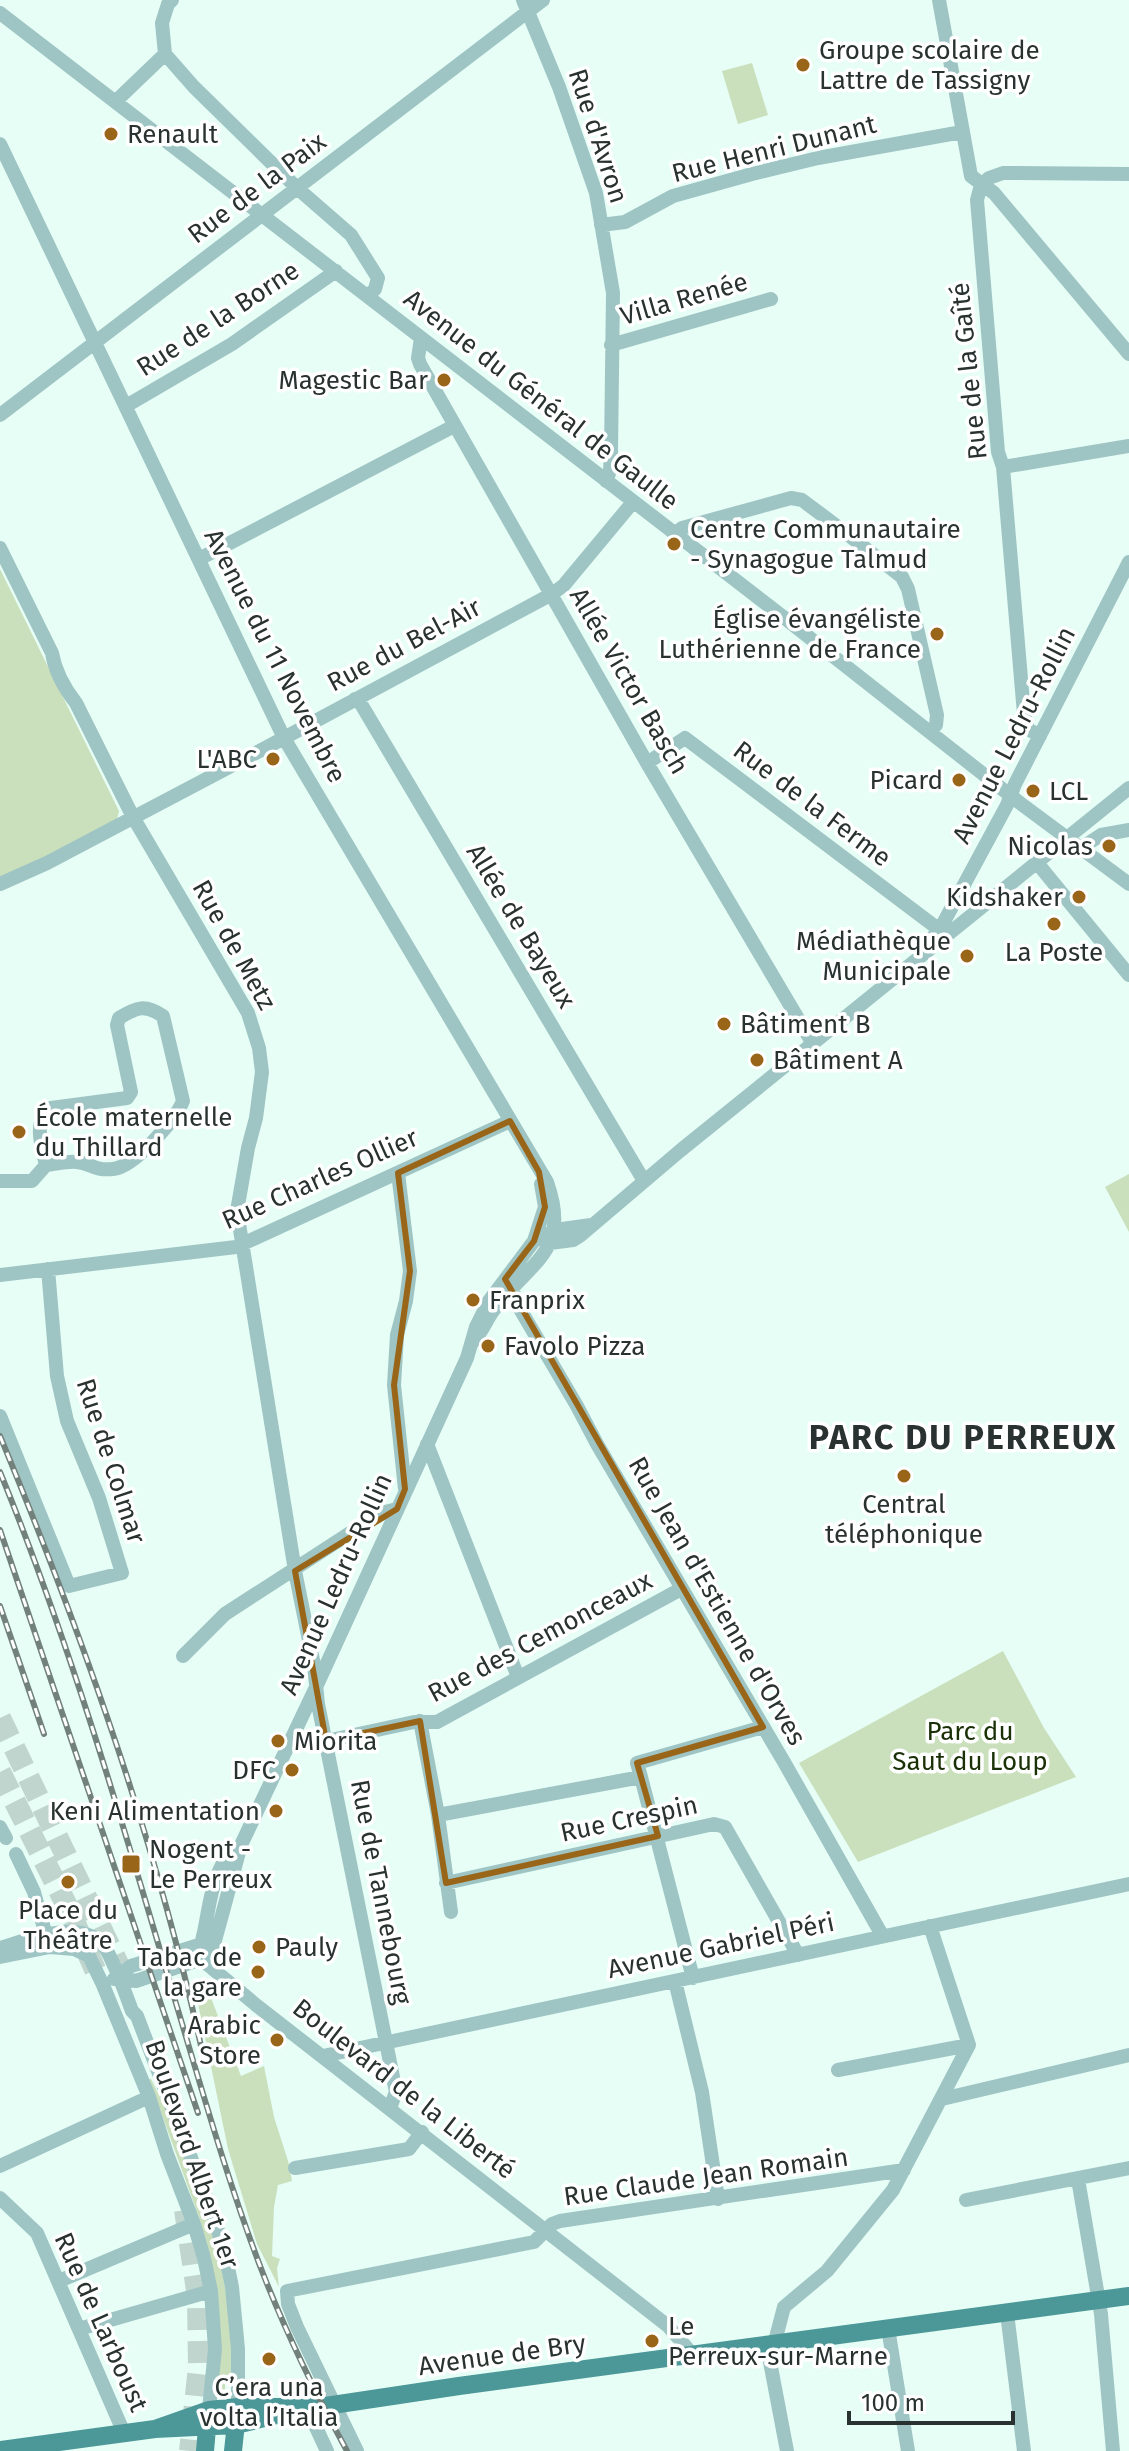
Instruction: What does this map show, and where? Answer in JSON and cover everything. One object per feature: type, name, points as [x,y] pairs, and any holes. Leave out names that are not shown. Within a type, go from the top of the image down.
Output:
[{"type":"main road","name":"Avenue de Bry","points":[[0,2450],[208,2419],[320,2407],[1129,2296]]},
{"type":"main road","name":"Boulevard Albert 1er","points":[[233,2451],[237,2416]]},
{"type":"main road","name":"Boulevard Albert 1er","points":[[205,2451],[208,2419]]},
{"type":"street","points":[[172,0],[162,23],[165,54],[194,87],[297,188],[351,235],[378,278],[375,289],[368,296]]},
{"type":"street","name":"Rue de la Paix","points":[[0,415],[297,188],[525,6],[543,0]]},
{"type":"street","name":"Rue de la Gaîté","points":[[939,0],[971,176],[981,185],[977,200],[1024,714],[1028,729],[1040,736]]},
{"type":"street","name":"Rue d'Avron","points":[[525,6],[559,87],[596,193],[613,293],[611,452],[606,481]]},
{"type":"street","name":"Avenue du Général de Gaulle","points":[[0,13],[1129,884]]},
{"type":"street","points":[[116,101],[165,54]]},
{"type":"street","name":"Rue Henri Dunant","points":[[601,225],[625,222],[673,196],[752,174],[818,158],[962,132]]},
{"type":"street","name":"Avenue du 11 Novembre","points":[[0,144],[284,738],[547,1182],[554,1201],[548,1238]]},
{"type":"street","points":[[1129,174],[1003,173],[981,185],[994,193],[1129,354]]},
{"type":"street","name":"Rue de la Borne","points":[[126,406],[232,344],[336,271]]},
{"type":"street","name":"Villa Renée","points":[[611,345],[771,299]]},
{"type":"street","name":"Allée Victor Basch","points":[[421,338],[420,364],[454,426],[813,1044]]},
{"type":"street","points":[[199,559],[454,426]]},
{"type":"street","points":[[1003,467],[1129,446]]},
{"type":"street","points":[[674,534],[682,528],[791,498],[802,500],[857,542],[902,577],[908,589],[937,715],[936,725],[930,732]]},
{"type":"street","name":"Rue du Bel-Air","points":[[0,884],[284,738],[552,594],[564,585],[633,502]]},
{"type":"street","name":"Rue de Metz","points":[[0,548],[52,653],[55,668],[68,694],[76,703],[133,817],[248,1013],[257,1041],[262,1066],[260,1092],[237,1211],[295,1571],[317,1685]]},
{"type":"street","name":"Avenue Ledru-Rollin","points":[[204,1950],[215,1879],[235,1848],[317,1685],[489,1301],[548,1238],[591,1225],[909,965],[943,933],[1129,562]]},
{"type":"street","name":"Allée de Bayeux","points":[[355,699],[361,704],[644,1181]]},
{"type":"street","name":"Rue de la Ferme","points":[[647,763],[685,738],[943,933]]},
{"type":"street","points":[[943,933],[1038,864],[1129,788]]},
{"type":"street","points":[[1102,810],[1097,822],[1099,827],[1103,831],[1122,831]]},
{"type":"street","points":[[1081,848],[1101,835],[1122,831]]},
{"type":"street","points":[[1038,864],[1129,975]]},
{"type":"street","points":[[0,1181],[32,1181],[46,1165],[80,1162],[96,1170],[117,1169],[140,1152],[178,1112],[183,1101],[163,1016],[150,1008],[133,1010],[119,1018],[117,1025],[131,1092],[127,1098],[51,1108],[42,1115],[39,1125],[46,1165]]},
{"type":"street","name":"Rue Charles Ollier","points":[[0,1275],[231,1248],[510,1121]]},
{"type":"street","name":"Avenue du 11 Novembre","points":[[539,1172],[548,1238]]},
{"type":"street","points":[[398,1173],[410,1271],[397,1335],[394,1385],[405,1489]]},
{"type":"street","name":"Avenue Ledru-Rollin","points":[[473,1342],[485,1329],[493,1311],[511,1291],[510,1283],[522,1265],[548,1238]]},
{"type":"street","name":"Rue de Colmar","points":[[0,1416],[69,1586],[122,1573],[99,1498],[67,1421],[57,1376],[48,1269]]},
{"type":"street","name":"Rue Jean d'Estienne d'Orves","points":[[511,1291],[882,1935]]},
{"type":"street","points":[[427,1444],[518,1677]]},
{"type":"street","points":[[183,1656],[225,1614],[381,1513],[397,1509]]},
{"type":"street","name":"Rue des Cemonceaux","points":[[326,1741],[420,1721],[437,1722],[681,1589]]},
{"type":"street","name":"Rue de Tannebourg","points":[[317,1685],[318,1704],[396,2092],[390,2108]]},
{"type":"street","points":[[420,1721],[438,1815],[451,1912]]},
{"type":"street","points":[[693,1978],[637,1763],[763,1727]]},
{"type":"street","points":[[438,1815],[641,1777]]},
{"type":"street","name":"Rue Crespin","points":[[446,1883],[714,1824],[725,1827],[798,1955]]},
{"type":"street","name":"Avenue Ledru-Rollin","points":[[204,1950],[240,1853],[235,1848]]},
{"type":"street","points":[[16,1854],[34,1892],[48,1941]]},
{"type":"street","name":"Avenue Gabriel Péri","points":[[323,2056],[1129,1884]]},
{"type":"street","points":[[787,2451],[771,2345],[784,2307],[827,2271],[893,2190],[969,2045],[930,1926]]},
{"type":"street","name":"Boulevard Albert 1er","points":[[48,1941],[65,1931],[92,1937],[106,1950],[137,2016]]},
{"type":"street","points":[[0,1948],[48,1941]]},
{"type":"street","points":[[0,1957],[48,1941]]},
{"type":"street","name":"Boulevard Albert 1er","points":[[48,1941],[82,1952],[89,1956],[96,1968],[149,2097],[194,2224],[211,2291],[215,2349],[208,2419]]},
{"type":"street","points":[[103,1985],[118,1978],[131,1966],[204,1950]]},
{"type":"street","points":[[118,1978],[136,1981],[204,1950]]},
{"type":"street","name":"Boulevard de la Liberté","points":[[204,1950],[231,1983],[668,2326],[693,2355]]},
{"type":"street","name":"Boulevard Albert 1er","points":[[136,1981],[137,2016],[225,2253],[238,2349],[237,2416]]},
{"type":"street","points":[[675,1981],[702,2092],[718,2199]]},
{"type":"street","points":[[838,2070],[969,2045]]},
{"type":"street","points":[[942,2099],[1129,2055]]},
{"type":"street","points":[[0,2166],[149,2097]]},
{"type":"street","points":[[295,2168],[409,2149],[422,2132]]},
{"type":"street","points":[[966,2200],[1129,2168]]},
{"type":"street","name":"Rue Claude Jean Romain","points":[[320,2407],[288,2304],[287,2291],[534,2242],[552,2224],[560,2221],[904,2170]]},
{"type":"street","points":[[1078,2179],[1101,2314],[1113,2451]]},
{"type":"street","name":"Rue de Larboust","points":[[0,2198],[37,2233],[124,2433]]},
{"type":"street","points":[[59,2281],[194,2224]]},
{"type":"street","points":[[79,2329],[211,2291]]},
{"type":"street","points":[[1007,2313],[1024,2451]]},
{"type":"street","points":[[888,2328],[908,2451]]},
{"type":"street","points":[[320,2407],[327,2451]]},
{"type":"street","points":[[320,2407],[357,2451]]},
{"type":"highlighted area","points":[[510,1121],[539,1172],[545,1207],[534,1241],[505,1279],[763,1727],[637,1763],[658,1836],[446,1883],[420,1721],[326,1741],[295,1571],[397,1509],[405,1489],[394,1385],[410,1271],[398,1173]]},
{"type":"green space","points":[[752,63],[768,115],[738,124],[722,71]]},
{"type":"green space","points":[[0,569],[119,811],[117,820],[0,878]]},
{"type":"green space","points":[[1129,1174],[1129,1232],[1105,1187]]},
{"type":"green space","name":"Parc du Saut du Loup","points":[[1003,1651],[1044,1728],[1076,1777],[858,1862],[799,1763]]},
{"type":"green space","points":[[194,1984],[208,1990],[241,2076],[264,2066],[292,2181],[278,2185],[274,2207],[272,2256],[280,2259],[277,2268],[279,2287],[257,2244],[228,2149]]},
{"type":"green space","points":[[149,2079],[176,2132],[198,2186],[222,2271],[233,2381],[225,2383],[225,2389],[217,2391],[211,2268],[201,2223]]},
{"type":"tunnel","points":[[0,1718],[119,1966]]},
{"type":"tunnel","points":[[0,1772],[69,1910],[97,1974]]},
{"type":"tunnel","points":[[185,2210],[198,2297],[199,2367],[190,2451]]},
{"type":"railway","points":[[0,1436],[89,1664],[115,1741],[164,1897],[203,2055]]},
{"type":"railway","points":[[0,1472],[90,1722],[212,2125],[249,2235],[291,2340],[347,2451]]},
{"type":"railway","points":[[0,1530],[198,2113]]},
{"type":"railway","points":[[0,1606],[44,1734]]},
{"type":"place","name":"Groupe scolaire de Lattre de Tassigny","points":[[803,65]]},
{"type":"place","name":"Renault","points":[[111,134]]},
{"type":"place","name":"Magestic Bar","points":[[444,380]]},
{"type":"place","name":"Centre Communautaire - Synagogue Talmud","points":[[674,544]]},
{"type":"place","name":"Église évangéliste Luthérienne de France","points":[[937,634]]},
{"type":"place","name":"L'ABC","points":[[273,759]]},
{"type":"place","name":"Picard","points":[[959,780]]},
{"type":"place","name":"LCL","points":[[1033,791]]},
{"type":"place","name":"Nicolas","points":[[1109,846]]},
{"type":"place","name":"Kidshaker","points":[[1079,897]]},
{"type":"place","name":"La Poste","points":[[1054,924]]},
{"type":"place","name":"Médiathèque Municipale","points":[[967,956]]},
{"type":"place","name":"Bâtiment B","points":[[724,1024]]},
{"type":"place","name":"Bâtiment A","points":[[757,1060]]},
{"type":"place","name":"École maternelle du Thillard","points":[[19,1132]]},
{"type":"place","name":"Franprix","points":[[473,1300]]},
{"type":"place","name":"Favolo Pizza","points":[[488,1346]]},
{"type":"place","name":"Central téléphonique","points":[[904,1476]]},
{"type":"place","name":"Miorita","points":[[278,1741]]},
{"type":"place","name":"DFC","points":[[292,1770]]},
{"type":"place","name":"Keni Alimentation","points":[[276,1811]]},
{"type":"place","name":"Nogent - Le Perreux","points":[[131,1864]]},
{"type":"place","name":"Place du Théâtre","points":[[68,1882]]},
{"type":"place","name":"Pauly","points":[[259,1947]]},
{"type":"place","name":"Tabac de la gare","points":[[258,1972]]},
{"type":"place","name":"Arabic Store","points":[[277,2040]]},
{"type":"place","name":"Le Perreux-sur-Marne","points":[[652,2341]]},
{"type":"place","name":"C’era una volta l’Italia","points":[[269,2359]]},
{"type":"district","name":"PARC DU PERREUX","points":[[963,1437]]}]
